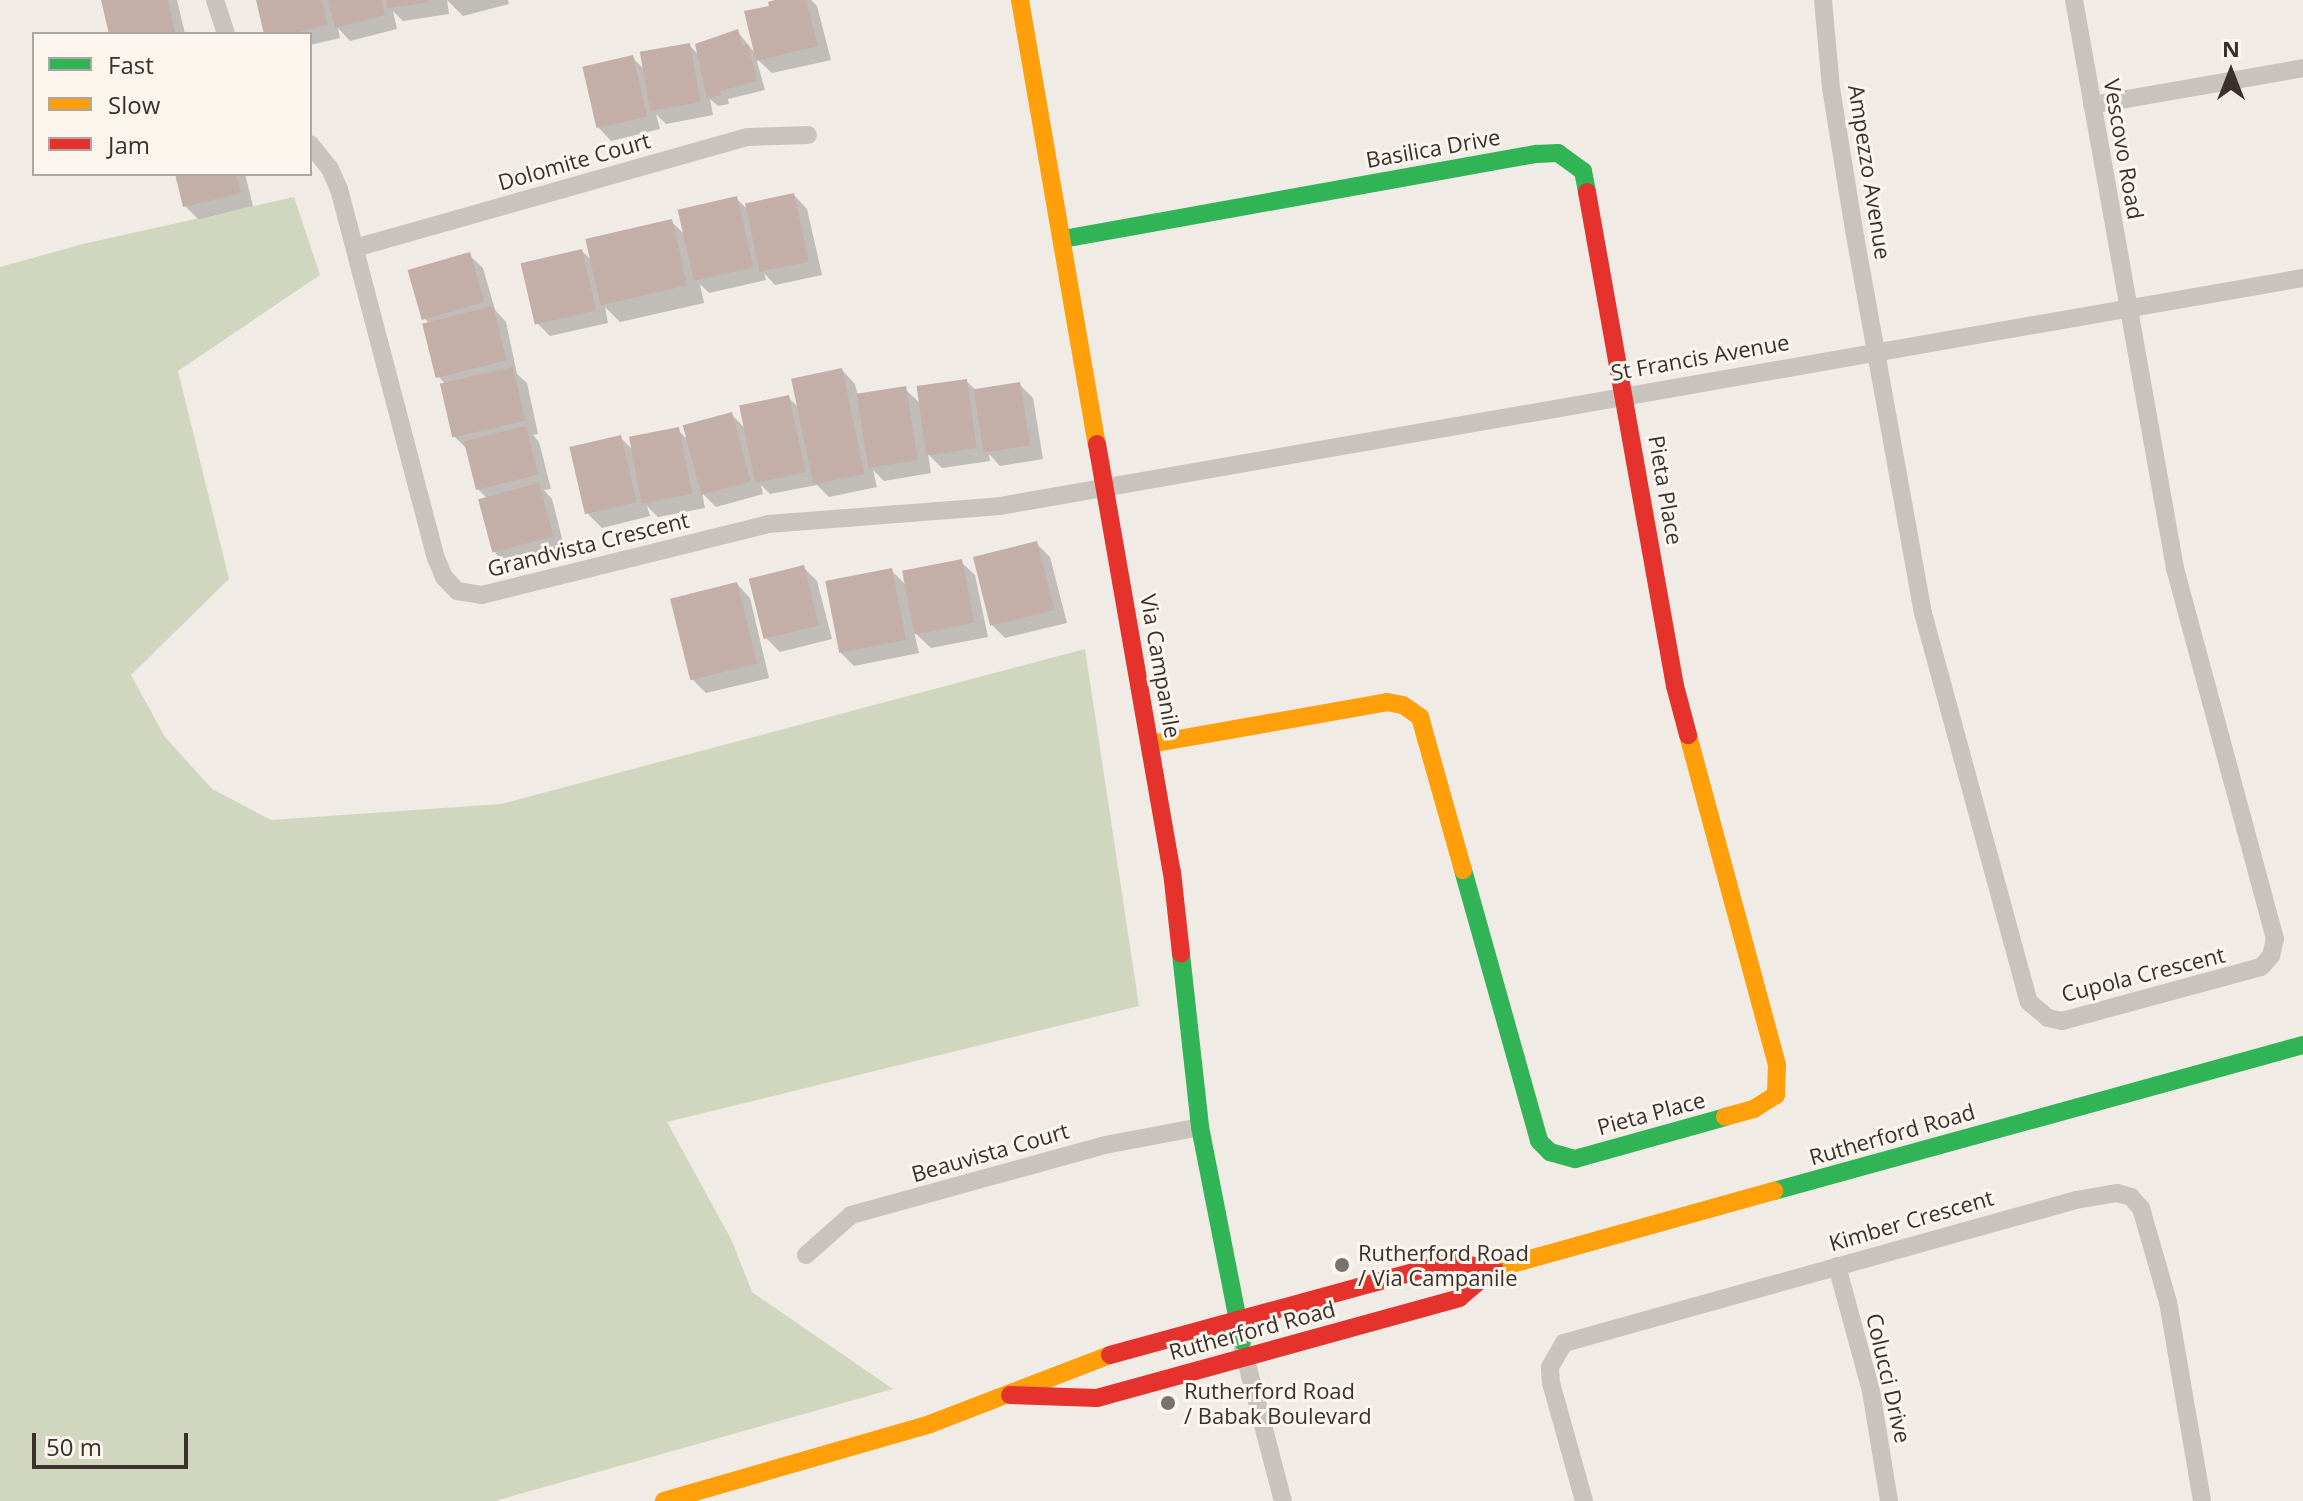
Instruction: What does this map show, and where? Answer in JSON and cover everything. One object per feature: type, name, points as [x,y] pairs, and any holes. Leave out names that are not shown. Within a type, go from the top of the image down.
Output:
[{"type":"street","points":[[215,0],[225,32]]},
{"type":"street","name":"Via Campanile","points":[[1020,0],[1150,744],[1176,903],[1200,1127],[1243,1349]]},
{"type":"street","name":"Ampezzo Avenue","points":[[1823,0],[1831,88],[1876,351]]},
{"type":"street","name":"Vescovo Road","points":[[2074,0],[2126,307]]},
{"type":"street","points":[[2092,105],[2303,68]]},
{"type":"street","name":"Dolomite Court","points":[[355,248],[748,137],[808,135]]},
{"type":"street","name":"Grandvista Crescent","points":[[312,146],[330,169],[355,248],[436,558],[444,577],[457,591],[482,595],[504,592],[768,524],[970,510],[1105,486]]},
{"type":"street","name":"Basilica Drive","points":[[1063,239],[1558,153],[1583,171],[1625,394]]},
{"type":"street","name":"St Francis Avenue","points":[[1105,486],[2303,278]]},
{"type":"street","name":"Cupola Crescent","points":[[1876,351],[1923,613],[2029,1002],[2048,1018],[2062,1021],[2261,967],[2275,948],[2273,927],[2175,568],[2126,307]]},
{"type":"street","name":"Pieta Place","points":[[1150,744],[1371,704],[1403,705],[1420,717],[1426,734],[1539,1141],[1550,1152],[1575,1159],[1767,1104],[1776,1095],[1777,1065],[1686,736],[1625,394]]},
{"type":"street","name":"Rutherford Road","points":[[1010,1395],[1097,1398],[1243,1349],[1459,1298],[1494,1269],[2303,1045]]},
{"type":"street","name":"Beauvista Court","points":[[806,1255],[851,1215],[1105,1145],[1200,1127]]},
{"type":"street","name":"Kimber Crescent","points":[[1584,1501],[1551,1383],[1550,1367],[1564,1343],[2076,1200],[2117,1193],[2131,1197],[2141,1208],[2168,1302],[2202,1501]]},
{"type":"street","name":"Rutherford Road","points":[[664,1501],[930,1424],[1010,1395],[1088,1361],[1449,1262],[1494,1269]]},
{"type":"street","name":"Colucci Drive","points":[[1837,1266],[1871,1391],[1889,1501]]},
{"type":"street","points":[[1243,1349],[1283,1501]]},
{"type":"green space","points":[[294,197],[320,275],[178,371],[229,579],[131,675],[165,737],[212,789],[271,820],[501,804],[1085,649],[1139,1006],[667,1122],[732,1241],[752,1292],[893,1389],[495,1501],[0,1501],[0,267],[83,244]]},
{"type":"building","points":[[101,0],[168,0],[175,32],[109,32]]},
{"type":"building","points":[[256,0],[322,0],[328,25],[298,32],[264,32]]},
{"type":"building","points":[[328,0],[381,0],[385,15],[335,28]]},
{"type":"building","points":[[386,0],[428,0],[429,2],[387,8]]},
{"type":"building","points":[[806,0],[818,46],[756,61],[744,11],[769,6],[768,2]]},
{"type":"building","points":[[738,29],[742,46],[748,44],[757,81],[720,91],[721,95],[707,98],[695,44]]},
{"type":"building","points":[[690,43],[700,102],[650,111],[640,52]]},
{"type":"building","points":[[633,55],[647,116],[597,128],[582,67]]},
{"type":"building","points":[[175,176],[237,176],[241,193],[183,207]]},
{"type":"building","points":[[794,193],[809,261],[760,272],[745,203]]},
{"type":"building","points":[[737,196],[753,267],[694,281],[678,210]]},
{"type":"building","points":[[672,219],[687,285],[601,305],[585,239]]},
{"type":"building","points":[[582,249],[596,310],[535,325],[521,263]]},
{"type":"building","points":[[470,252],[484,302],[422,320],[408,270]]},
{"type":"building","points":[[493,306],[507,360],[436,378],[422,324]]},
{"type":"building","points":[[513,367],[525,421],[452,437],[440,384]]},
{"type":"building","points":[[842,368],[864,474],[814,484],[791,379]]},
{"type":"building","points":[[967,379],[977,448],[926,455],[916,386]]},
{"type":"building","points":[[1020,382],[1030,445],[984,453],[974,389]]},
{"type":"building","points":[[906,386],[918,460],[868,468],[857,394]]},
{"type":"building","points":[[789,395],[805,472],[756,483],[739,406]]},
{"type":"building","points":[[732,412],[751,482],[701,495],[683,425]]},
{"type":"building","points":[[526,426],[538,475],[476,490],[464,441]]},
{"type":"building","points":[[679,427],[692,494],[642,503],[629,437]]},
{"type":"building","points":[[621,435],[637,502],[585,514],[569,447]]},
{"type":"building","points":[[539,483],[553,536],[492,552],[478,499]]},
{"type":"building","points":[[1037,541],[1054,610],[990,626],[973,557]]},
{"type":"building","points":[[962,559],[974,623],[915,634],[902,571]]},
{"type":"building","points":[[804,565],[819,625],[764,639],[749,579]]},
{"type":"building","points":[[892,568],[906,640],[839,653],[825,581]]},
{"type":"building","points":[[737,582],[757,664],[690,680],[670,599]]},
{"type":"traffic: fast","points":[[1063,239],[1537,154],[1558,153],[1583,171],[1587,192]]},
{"type":"traffic: fast","points":[[1463,870],[1539,1141],[1550,1152],[1575,1159],[1725,1117]]},
{"type":"traffic: fast","points":[[1181,954],[1200,1127],[1242,1341]]},
{"type":"traffic: fast","points":[[1774,1191],[2303,1045]]},
{"type":"traffic: slow","points":[[1020,0],[1097,444]]},
{"type":"traffic: slow","points":[[1150,744],[1387,702],[1403,705],[1420,717],[1463,870]]},
{"type":"traffic: slow","points":[[1688,735],[1777,1065],[1776,1095],[1754,1109],[1725,1117]]},
{"type":"traffic: slow","points":[[1482,1279],[1494,1269],[1774,1191]]},
{"type":"traffic: slow","points":[[664,1501],[930,1424],[1110,1355]]},
{"type":"traffic: jam","points":[[1587,192],[1675,686],[1688,735]]},
{"type":"traffic: jam","points":[[1097,444],[1172,872],[1181,954]]},
{"type":"traffic: jam","points":[[1110,1355],[1449,1262],[1494,1269]]},
{"type":"traffic: jam","points":[[1010,1395],[1097,1398],[1459,1298],[1482,1279]]},
{"type":"place","name":"Rutherford Road / Via Campanile","points":[[1342,1265]]},
{"type":"place","name":"Rutherford Road / Babak Boulevard","points":[[1168,1403]]}]
